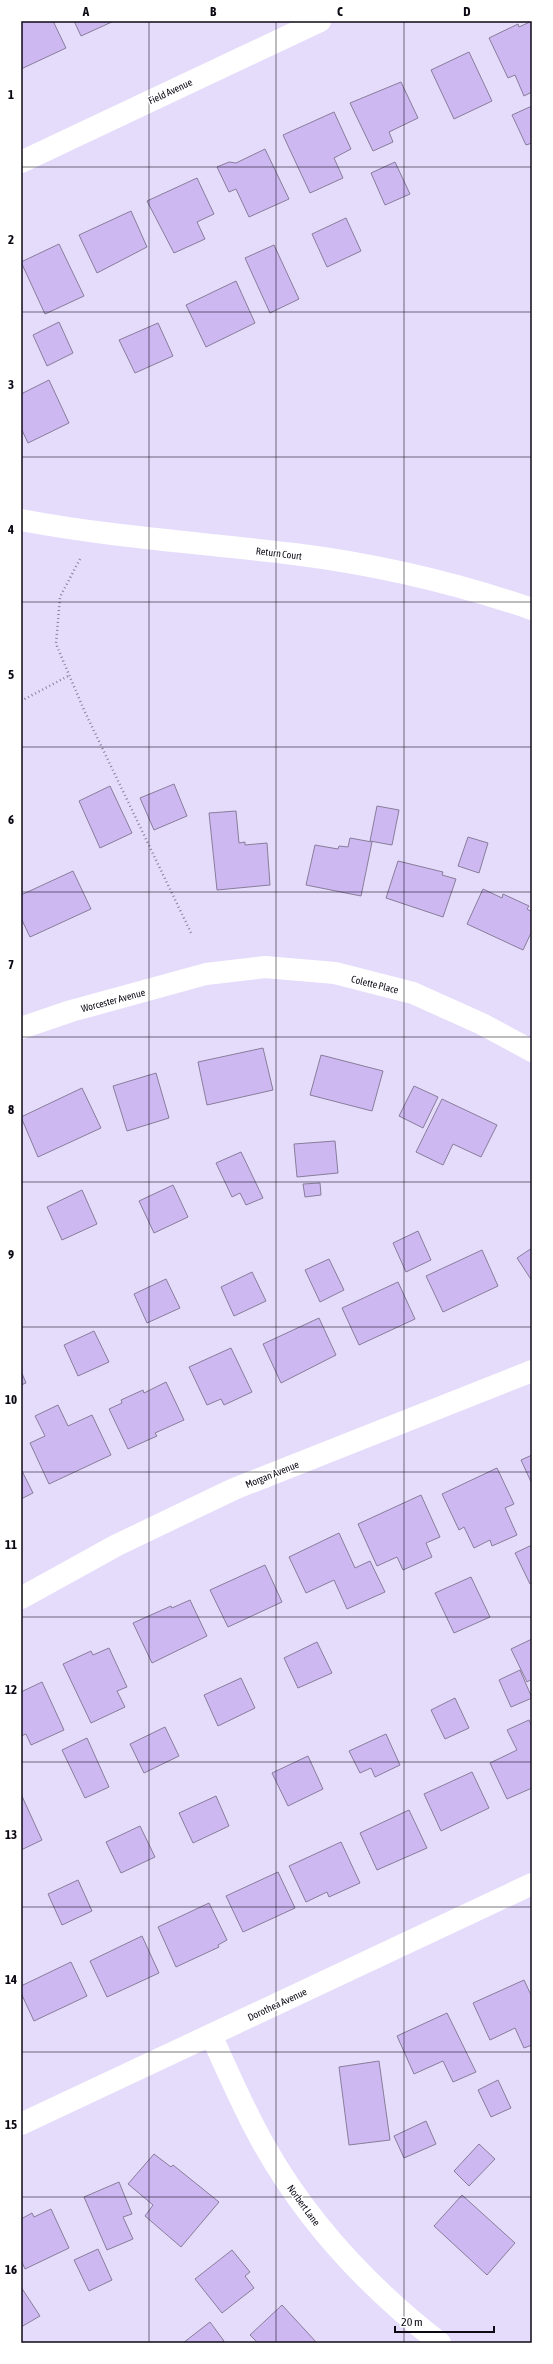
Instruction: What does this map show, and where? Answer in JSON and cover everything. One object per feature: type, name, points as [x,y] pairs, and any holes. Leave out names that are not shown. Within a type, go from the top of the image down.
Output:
[{"type":"street","name":"Field Avenue","points":[[21,162],[320,21]]},
{"type":"street","name":"Return Court","points":[[21,520],[103,534],[295,554],[390,571],[498,597],[532,609]]},
{"type":"street","name":"Colette Place","points":[[206,974],[265,967],[334,973],[413,994],[482,1024],[532,1051]]},
{"type":"street","name":"Worcester Avenue","points":[[21,1028],[71,1011],[206,974]]},
{"type":"street","name":"Morgan Avenue","points":[[21,1598],[117,1545],[234,1489],[532,1371]]},
{"type":"street","name":"Dorothea Avenue","points":[[21,2124],[532,1884]]},
{"type":"street","name":"Norbert Lane","points":[[211,2035],[250,2119],[303,2207],[350,2263],[402,2313],[440,2343]]},
{"type":"path","points":[[103,534],[83,554],[60,597],[56,644],[60,658],[70,675],[84,710],[192,935]]},
{"type":"path","points":[[21,701],[70,675]]},
{"type":"building","points":[[21,21],[53,21],[66,48],[21,69]]},
{"type":"building","points":[[74,21],[114,21],[81,36]]},
{"type":"building","points":[[532,21],[532,92],[524,96],[515,75],[508,78],[489,38],[518,24],[519,27]]},
{"type":"building","points":[[469,52],[492,101],[454,119],[431,70]]},
{"type":"building","points":[[401,82],[418,118],[389,132],[393,142],[373,151],[350,103]]},
{"type":"building","points":[[532,106],[532,143],[526,145],[512,115]]},
{"type":"building","points":[[334,112],[351,149],[334,158],[343,178],[310,193],[283,135]]},
{"type":"building","points":[[265,149],[289,199],[249,217],[236,189],[229,192],[217,167],[229,162],[236,163]]},
{"type":"building","points":[[395,162],[410,194],[385,205],[371,173]]},
{"type":"building","points":[[197,178],[214,214],[197,222],[205,239],[174,253],[147,201]]},
{"type":"building","points":[[131,211],[147,247],[97,273],[79,235]]},
{"type":"building","points":[[346,218],[361,251],[327,267],[312,234]]},
{"type":"building","points":[[59,244],[84,296],[45,314],[21,262]]},
{"type":"building","points":[[274,245],[299,299],[270,313],[245,258]]},
{"type":"building","points":[[236,281],[255,323],[206,347],[186,305]]},
{"type":"building","points":[[59,322],[73,353],[47,366],[33,335]]},
{"type":"building","points":[[158,323],[173,356],[135,373],[119,340]]},
{"type":"building","points":[[49,380],[69,423],[28,443],[21,428],[21,394]]},
{"type":"building","points":[[174,784],[187,816],[154,830],[140,798]]},
{"type":"building","points":[[110,786],[132,833],[100,848],[79,801]]},
{"type":"building","points":[[377,806],[399,810],[392,845],[370,841]]},
{"type":"building","points":[[236,811],[239,843],[245,842],[245,845],[267,843],[270,885],[217,890],[209,813]]},
{"type":"building","points":[[468,837],[488,843],[479,873],[458,866]]},
{"type":"building","points":[[350,838],[372,842],[361,896],[306,885],[315,845],[338,849],[339,846],[348,847]]},
{"type":"building","points":[[398,861],[443,872],[442,875],[456,879],[443,917],[386,898]]},
{"type":"building","points":[[73,871],[91,909],[30,937],[21,918],[21,895]]},
{"type":"building","points":[[483,889],[502,898],[503,894],[529,906],[527,909],[532,912],[532,931],[523,950],[467,924]]},
{"type":"building","points":[[263,1048],[273,1090],[207,1105],[198,1062]]},
{"type":"building","points":[[321,1055],[383,1071],[372,1111],[310,1095]]},
{"type":"building","points":[[156,1073],[169,1118],[127,1131],[113,1086]]},
{"type":"building","points":[[414,1086],[438,1097],[423,1128],[399,1116]]},
{"type":"building","points":[[82,1088],[101,1128],[38,1157],[21,1117]]},
{"type":"building","points":[[442,1099],[497,1125],[481,1157],[453,1144],[443,1165],[416,1152]]},
{"type":"building","points":[[335,1141],[338,1173],[297,1177],[294,1144]]},
{"type":"building","points":[[241,1152],[263,1198],[246,1205],[240,1193],[232,1197],[216,1163]]},
{"type":"building","points":[[320,1183],[321,1195],[305,1197],[303,1184]]},
{"type":"building","points":[[173,1185],[188,1217],[154,1233],[139,1201]]},
{"type":"building","points":[[82,1190],[97,1224],[62,1240],[47,1207]]},
{"type":"building","points":[[418,1231],[431,1260],[406,1272],[393,1243]]},
{"type":"building","points":[[532,1248],[532,1281],[517,1258]]},
{"type":"building","points":[[482,1250],[498,1286],[443,1312],[426,1276]]},
{"type":"building","points":[[329,1259],[344,1290],[320,1302],[305,1270]]},
{"type":"building","points":[[252,1272],[266,1301],[234,1316],[221,1287]]},
{"type":"building","points":[[166,1279],[180,1308],[147,1323],[134,1294]]},
{"type":"building","points":[[398,1282],[415,1319],[359,1345],[342,1308]]},
{"type":"building","points":[[319,1318],[336,1355],[281,1383],[263,1344]]},
{"type":"building","points":[[94,1331],[109,1362],[78,1376],[64,1345]]},
{"type":"building","points":[[231,1348],[252,1392],[224,1405],[221,1399],[207,1405],[189,1367]]},
{"type":"building","points":[[21,1371],[26,1383],[21,1385]]},
{"type":"building","points":[[166,1382],[184,1420],[155,1433],[157,1436],[128,1449],[109,1409],[122,1403],[121,1400],[143,1390],[144,1393]]},
{"type":"building","points":[[58,1405],[68,1426],[92,1415],[111,1455],[49,1484],[30,1443],[45,1436],[35,1416]]},
{"type":"building","points":[[532,1455],[532,1484],[521,1460]]},
{"type":"building","points":[[497,1468],[514,1504],[505,1508],[517,1535],[492,1546],[490,1540],[474,1548],[464,1527],[459,1530],[442,1494]]},
{"type":"building","points":[[21,1469],[33,1493],[21,1499]]},
{"type":"building","points":[[421,1495],[440,1537],[426,1543],[432,1557],[403,1570],[397,1557],[377,1566],[358,1524]]},
{"type":"building","points":[[339,1533],[355,1568],[370,1561],[385,1592],[347,1609],[334,1580],[306,1593],[289,1557]]},
{"type":"building","points":[[532,1545],[532,1583],[530,1584],[515,1553]]},
{"type":"building","points":[[265,1565],[282,1602],[228,1627],[210,1590]]},
{"type":"building","points":[[471,1577],[490,1617],[454,1633],[435,1593]]},
{"type":"building","points":[[190,1600],[207,1636],[152,1663],[133,1623],[171,1606],[172,1608]]},
{"type":"building","points":[[532,1639],[532,1679],[527,1682],[511,1649]]},
{"type":"building","points":[[317,1642],[332,1673],[298,1688],[284,1658]]},
{"type":"building","points":[[109,1648],[127,1687],[117,1691],[125,1707],[91,1723],[63,1664],[91,1651],[93,1655]]},
{"type":"building","points":[[520,1670],[532,1698],[511,1707],[499,1680]]},
{"type":"building","points":[[241,1678],[255,1708],[218,1726],[204,1695]]},
{"type":"building","points":[[42,1682],[64,1730],[31,1745],[26,1734],[21,1736],[21,1692]]},
{"type":"building","points":[[455,1698],[469,1728],[445,1739],[431,1710]]},
{"type":"building","points":[[529,1720],[532,1727],[532,1788],[507,1799],[490,1763],[517,1750],[507,1730]]},
{"type":"building","points":[[165,1727],[179,1756],[144,1773],[130,1744]]},
{"type":"building","points":[[386,1734],[400,1765],[375,1777],[371,1768],[360,1773],[349,1751]]},
{"type":"building","points":[[87,1738],[109,1787],[85,1798],[62,1750]]},
{"type":"building","points":[[308,1756],[323,1789],[288,1806],[272,1773]]},
{"type":"building","points":[[472,1772],[489,1808],[441,1831],[424,1794]]},
{"type":"building","points":[[21,1794],[42,1840],[21,1850]]},
{"type":"building","points":[[216,1796],[229,1826],[193,1843],[179,1813]]},
{"type":"building","points":[[409,1810],[427,1848],[377,1870],[360,1833]]},
{"type":"building","points":[[140,1826],[155,1857],[121,1873],[106,1842]]},
{"type":"building","points":[[341,1842],[360,1883],[329,1897],[327,1892],[306,1902],[289,1866]]},
{"type":"building","points":[[278,1872],[295,1908],[243,1932],[226,1896]]},
{"type":"building","points":[[78,1880],[92,1911],[62,1925],[48,1894]]},
{"type":"building","points":[[209,1903],[227,1940],[218,1945],[219,1947],[176,1967],[158,1927]]},
{"type":"building","points":[[142,1936],[159,1973],[107,1997],[90,1961]]},
{"type":"building","points":[[71,1962],[87,1996],[34,2021],[21,1993],[21,1986]]},
{"type":"building","points":[[524,1980],[532,1997],[532,2045],[524,2048],[515,2028],[490,2040],[473,2003]]},
{"type":"building","points":[[447,2013],[476,2072],[453,2082],[443,2061],[414,2074],[397,2036]]},
{"type":"building","points":[[379,2061],[390,2140],[349,2145],[339,2067]]},
{"type":"building","points":[[498,2080],[511,2108],[491,2117],[478,2090]]},
{"type":"building","points":[[426,2121],[436,2144],[404,2158],[394,2136]]},
{"type":"building","points":[[479,2144],[495,2159],[469,2186],[454,2171]]},
{"type":"building","points":[[154,2154],[171,2167],[173,2165],[219,2202],[181,2247],[145,2216],[153,2205],[128,2184]]},
{"type":"building","points":[[119,2182],[132,2214],[123,2217],[133,2239],[107,2250],[84,2197]]},
{"type":"building","points":[[462,2195],[515,2243],[487,2275],[434,2226]]},
{"type":"building","points":[[51,2209],[69,2248],[25,2269],[21,2260],[21,2219],[32,2213],[34,2217]]},
{"type":"building","points":[[98,2249],[112,2280],[89,2291],[74,2260]]},
{"type":"building","points":[[232,2250],[250,2272],[245,2276],[254,2288],[222,2313],[195,2279]]},
{"type":"building","points":[[21,2287],[40,2316],[21,2327]]},
{"type":"building","points":[[282,2305],[317,2343],[258,2343],[250,2335]]},
{"type":"building","points":[[210,2322],[224,2341],[221,2343],[183,2343]]}]
